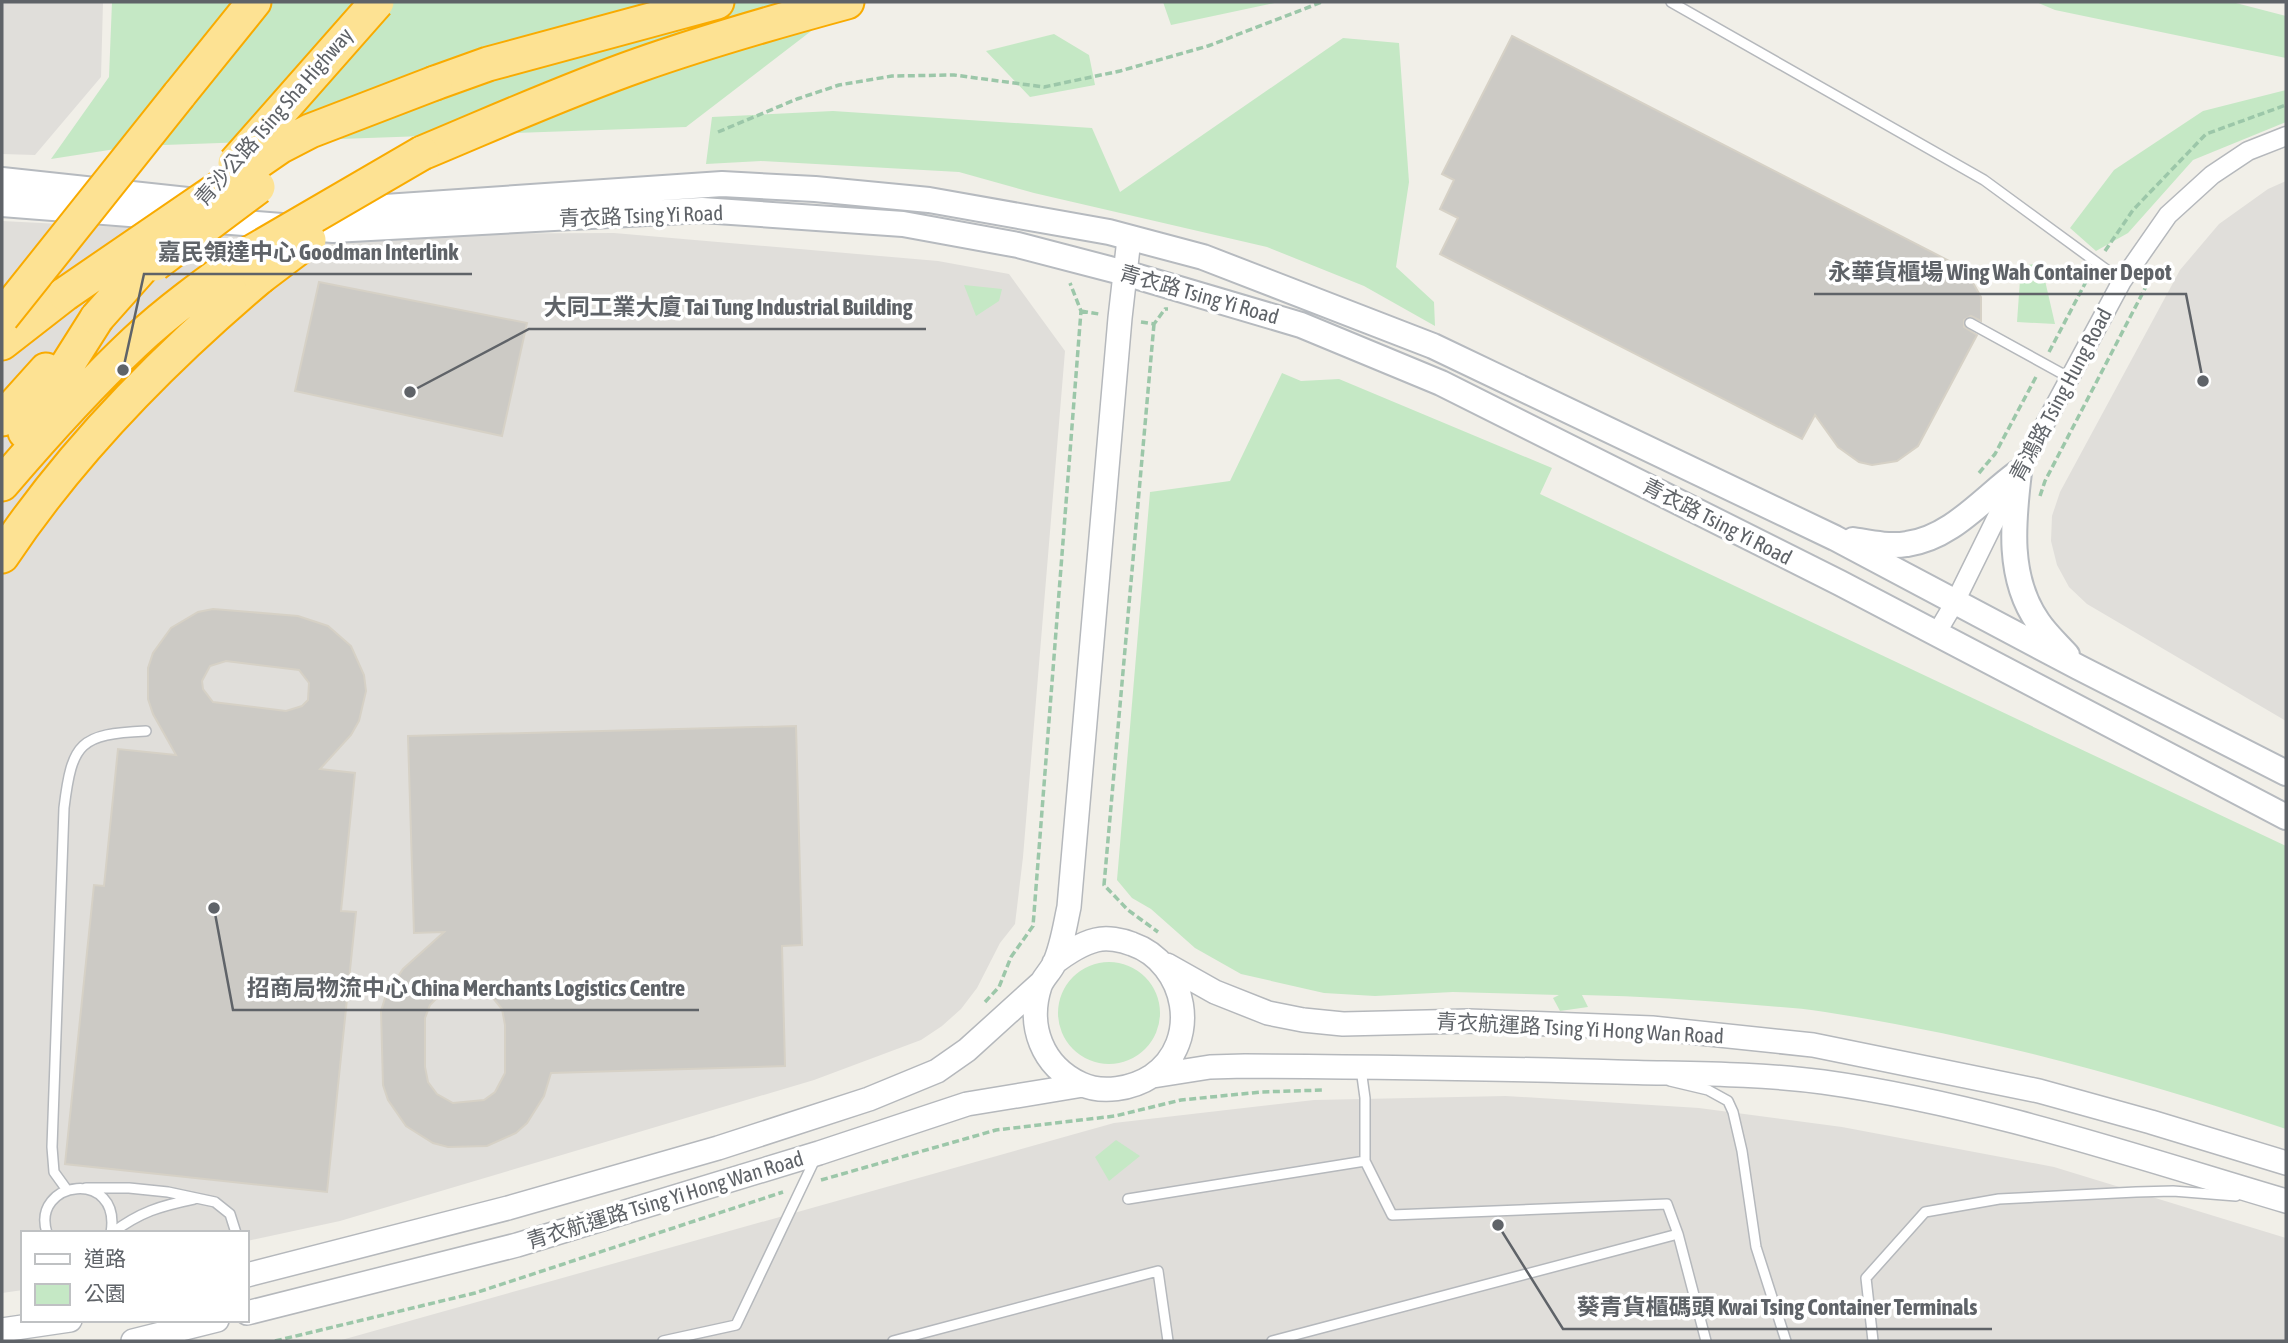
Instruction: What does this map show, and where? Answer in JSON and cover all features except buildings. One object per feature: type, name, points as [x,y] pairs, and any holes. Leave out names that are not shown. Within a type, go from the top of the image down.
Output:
[{"type":"highway","points":[[2,317],[254,2]]},
{"type":"highway","name":"青沙公路 Tsing Sha Highway","points":[[2,419],[97,318],[377,2]]},
{"type":"highway","points":[[2,343],[65,293],[281,146],[310,131],[488,64],[717,2]]},
{"type":"highway","points":[[2,484],[54,423],[135,342],[164,317],[245,256],[422,153],[638,65],[731,34],[847,2]]},
{"type":"highway","points":[[2,390],[86,316],[287,165],[435,83]]},
{"type":"highway","points":[[2,556],[90,440],[182,346],[260,277],[422,153]]},
{"type":"highway","points":[[2,467],[97,318]]},
{"type":"main road","name":"青衣路 Tsing Yi Road","points":[[2,180],[310,212],[722,184],[815,189],[929,200],[1109,232],[1203,257],[1433,346],[1835,538],[2078,667],[2286,773]]},
{"type":"main road","name":"青衣路 Tsing Yi Road","points":[[2,204],[334,230],[702,210],[903,224],[1018,245],[1125,273],[1301,325],[1441,383],[1936,634],[2286,817]]},
{"type":"main road","points":[[1835,538],[1890,545],[1925,540],[1953,525],[2019,472]]},
{"type":"main road","points":[[2019,472],[2014,536],[2019,580],[2038,622],[2078,667]]},
{"type":"street","name":"青鴻路 Tsing Hung Road","points":[[1936,634],[2122,281],[2168,215],[2212,175],[2248,151],[2286,136]]},
{"type":"street","points":[[1054,963],[1074,948],[1098,939],[1122,940],[1145,948],[1164,963],[1177,985],[1184,1009],[1181,1034],[1171,1058],[1153,1076],[1131,1086],[1107,1090],[1083,1086],[1062,1073],[1045,1055],[1036,1032],[1034,1007],[1041,983],[1054,963],[1069,907],[1129,239]]},
{"type":"street","points":[[1069,907],[1098,939]]},
{"type":"street","name":"青衣航運路 Tsing Yi Hong Wan Road","points":[[1164,963],[1215,992],[1268,1013],[1303,1020],[1343,1024],[1469,1021],[1653,1028],[1849,1052],[2039,1091],[2286,1163]]},
{"type":"street","name":"青衣航運路 Tsing Yi Hong Wan Road","points":[[248,1275],[561,1193],[718,1148],[869,1099],[937,1071],[967,1050],[1041,983]]},
{"type":"street","name":"青衣航運路 Tsing Yi Hong Wan Road","points":[[1153,1076],[1222,1067],[1362,1078],[1737,1073],[1822,1082],[1916,1099],[2037,1128],[2286,1202]]},
{"type":"street","name":"青衣航運路 Tsing Yi Hong Wan Road","points":[[248,1313],[517,1245],[819,1153],[967,1104],[1083,1086]]},
{"type":"street","points":[[2,1330],[56,1322]]},
{"type":"street","points":[[133,1341],[209,1322]]},
{"type":"lane","points":[[1671,2],[1984,180],[2122,281]]},
{"type":"lane","points":[[1970,323],[2070,378]]},
{"type":"lane","points":[[67,1190],[54,1172],[52,1147],[64,808],[68,773],[78,751],[94,737],[146,731]]},
{"type":"lane","points":[[1648,1073],[1682,1085],[1708,1090],[1728,1101],[1742,1151],[1756,1247],[1786,1341]]},
{"type":"lane","points":[[1362,1078],[1365,1161],[1392,1215],[1667,1204],[1678,1234],[1706,1341]]},
{"type":"lane","points":[[663,1341],[736,1325],[819,1153]]},
{"type":"lane","points":[[1128,1199],[1365,1161]]},
{"type":"lane","points":[[86,1188],[97,1192],[111,1210],[112,1231]]},
{"type":"lane","points":[[47,1231],[46,1215],[57,1196],[67,1190],[86,1188],[142,1189],[215,1202],[230,1214],[235,1231]]},
{"type":"lane","points":[[1873,1341],[1866,1278],[1925,1212],[1999,1199],[2136,1192],[2199,1193],[2286,1202]]},
{"type":"lane","points":[[115,1231],[135,1216],[195,1198]]},
{"type":"lane","points":[[1272,1341],[1678,1234]]},
{"type":"lane","points":[[893,1341],[1158,1271],[1168,1341]]},
{"type":"path","points":[[718,132],[797,99],[839,85],[892,76],[954,75],[1044,87],[1121,71],[1208,46],[1322,2]]},
{"type":"path","points":[[2039,503],[2045,481],[2153,273]]},
{"type":"path","points":[[1104,885],[1154,324],[1165,309],[1178,309]]},
{"type":"path","points":[[982,1006],[999,987],[1011,957],[1033,926],[1081,311],[1154,324]]},
{"type":"path","points":[[275,1341],[475,1293],[803,1186],[996,1130],[1115,1116],[1181,1100],[1362,1078]]},
{"type":"shaded area","points":[[2,2],[103,2],[101,77],[35,155],[2,154]]},
{"type":"shaded area","points":[[2286,181],[2286,721],[2087,604],[2069,587],[2057,565],[2051,541],[2052,516],[2060,492],[2180,270],[2219,224],[2268,189]]},
{"type":"shaded area","points":[[2,221],[274,235],[614,233],[938,261],[1009,274],[1065,351],[1023,857],[1015,924],[1000,943],[977,988],[961,1009],[921,1040],[814,1080],[340,1221],[248,1241],[248,1231],[21,1231],[21,1290],[2,1293]]},
{"type":"shaded area","points":[[1506,1096],[1699,1108],[1842,1127],[2054,1167],[2286,1238],[2286,1341],[338,1341],[1114,1123],[1314,1100]]},
{"type":"green space","points":[[112,2],[849,2],[686,127],[135,146],[51,159],[109,77]]},
{"type":"green space","points":[[1163,2],[1279,2],[1171,25]]},
{"type":"green space","points":[[2036,2],[2232,2],[2286,16],[2286,58],[2055,10]]},
{"type":"green space","points":[[1054,34],[1089,55],[1095,85],[1030,97],[986,51]]},
{"type":"green space","points":[[1343,38],[1399,43],[1409,182],[1396,267],[1434,302],[1435,326],[1364,286],[1267,247],[1034,193],[959,172],[761,161],[706,164],[712,117],[833,111],[1092,128],[1120,192]]},
{"type":"green space","points":[[2286,90],[2286,122],[2193,160],[2128,233],[2096,251],[2070,228],[2114,170],[2203,111]]},
{"type":"green space","points":[[2041,263],[2055,324],[2017,322],[2021,266]]},
{"type":"green space","points":[[964,285],[1002,289],[999,301],[976,316]]},
{"type":"green space","points":[[1282,373],[1301,381],[1339,379],[1552,468],[1540,494],[2286,846],[2286,1129],[2058,1060],[1942,1033],[1825,1012],[1691,1000],[1582,995],[1588,1007],[1560,1011],[1553,998],[1559,995],[1453,992],[1375,996],[1324,993],[1241,974],[1195,948],[1151,909],[1132,898],[1117,880],[1150,492],[1230,481]]},
{"type":"green space","points":[[1109,962],[1129,966],[1145,977],[1156,993],[1160,1013],[1156,1033],[1145,1049],[1129,1060],[1109,1064],[1089,1060],[1073,1049],[1062,1033],[1058,1013],[1062,993],[1073,977],[1089,966]]},
{"type":"green space","points":[[1116,1140],[1140,1156],[1109,1181],[1095,1157]]},
{"type":"place","name":"嘉民領達中心 Goodman Interlink","points":[[123,370]]},
{"type":"place","name":"永華貨櫃場 Wing Wah Container Depot","points":[[2203,381]]},
{"type":"place","name":"大同工業大廈 Tai Tung Industrial Building","points":[[410,392]]},
{"type":"place","name":"招商局物流中心 China Merchants Logistics Centre","points":[[214,908]]},
{"type":"place","name":"葵青貨櫃碼頭 Kwai Tsing Container Terminals","points":[[1498,1225]]}]
